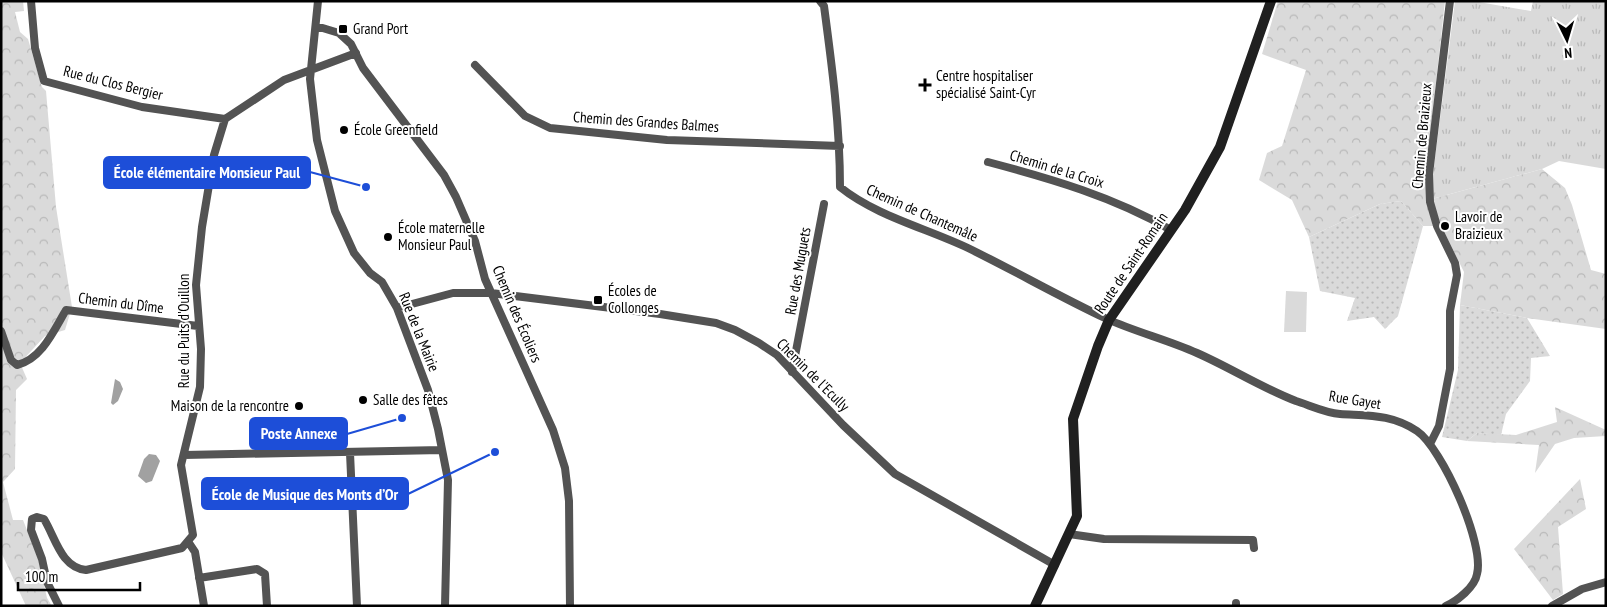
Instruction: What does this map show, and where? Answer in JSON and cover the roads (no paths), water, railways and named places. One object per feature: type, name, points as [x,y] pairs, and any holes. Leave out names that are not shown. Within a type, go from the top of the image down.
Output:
[{"type":"main road","name":"Route de Saint-Romain","points":[[1035,606],[1077,516],[1073,419],[1109,320],[1185,210],[1220,147],[1271,1]]},
{"type":"street","name":"Rue du Clos Bergier","points":[[31,1],[35,48],[44,80],[142,107],[225,119]]},
{"type":"street","name":"Rue de la Mairie","points":[[318,1],[311,68],[317,140],[335,211],[354,253],[370,273],[382,282],[396,308],[428,390],[448,480],[445,606]]},
{"type":"street","name":"Chemin de Chantemâle","points":[[820,1],[824,6],[840,146],[840,187],[857,200],[968,248],[1109,320]]},
{"type":"street","name":"Chemin de Braizieux","points":[[1430,444],[1439,426],[1450,369],[1450,311],[1457,275],[1451,251],[1437,226],[1430,202],[1429,174],[1450,1]]},
{"type":"street","name":"Chemin des Écoliers","points":[[316,26],[339,33],[352,44],[375,85],[444,175],[475,240],[491,293],[552,430],[565,468],[569,501],[570,606]]},
{"type":"street","points":[[225,119],[284,80],[311,68],[356,53]]},
{"type":"street","name":"Chemin des Grandes Balmes","points":[[475,64],[525,116],[550,128],[667,140],[840,146]]},
{"type":"street","name":"Rue du Puits d'Ouillon","points":[[189,543],[193,536],[192,524],[181,465],[200,387],[201,349],[196,285],[202,226],[214,155],[225,119]]},
{"type":"street","name":"Chemin de la Croix","points":[[988,162],[1078,187],[1116,202],[1171,230]]},
{"type":"street","name":"Rue des Muguets","points":[[792,372],[824,204]]},
{"type":"street","name":"Chemin de l'Ecully","points":[[396,308],[453,293],[491,293],[597,305],[716,323],[759,342],[777,355],[864,446],[895,474],[1055,565]]},
{"type":"street","name":"Chemin du Dîme","points":[[1,331],[11,360],[17,365],[26,363],[41,350],[66,310],[198,326]]},
{"type":"street","name":"Rue Gayet","points":[[1109,320],[1198,353],[1295,400],[1338,414],[1372,414],[1402,422],[1419,433],[1430,444],[1458,492],[1477,552],[1479,566],[1477,578],[1457,604]]},
{"type":"street","points":[[184,455],[442,450]]},
{"type":"street","points":[[350,453],[357,606]]},
{"type":"street","points":[[59,606],[49,588],[42,559],[31,530],[32,518],[37,516],[44,519],[65,559],[76,569],[86,570],[174,551],[189,543],[195,552],[204,606]]},
{"type":"street","points":[[1069,534],[1104,539],[1253,540],[1254,548]]},
{"type":"street","points":[[199,578],[257,569],[265,574],[266,606]]},
{"type":"street","points":[[1552,606],[1582,589],[1606,582]]},
{"type":"street","points":[[1446,606],[1457,604]]},
{"type":"place","name":"Grand Port","points":[[343,29]]},
{"type":"place","name":"Centre hospitaliser spécialisé Saint-Cyr","points":[[925,85]]},
{"type":"place","name":"École Greenfield","points":[[344,130]]},
{"type":"place","name":"École élémentaire Monsieur Paul","points":[[366,187]]},
{"type":"place","name":"Lavoir de Braizieux","points":[[1445,226]]},
{"type":"place","name":"École maternelle Monsieur Paul","points":[[388,237]]},
{"type":"place","name":"Écoles de Collonges","points":[[598,300]]},
{"type":"place","name":"Salle des fêtes","points":[[363,400]]},
{"type":"place","name":"Maison de la rencontre","points":[[299,406]]},
{"type":"place","name":"Poste Annexe","points":[[402,418]]},
{"type":"place","name":"École de Musique des Monts d’Or","points":[[495,452]]}]
